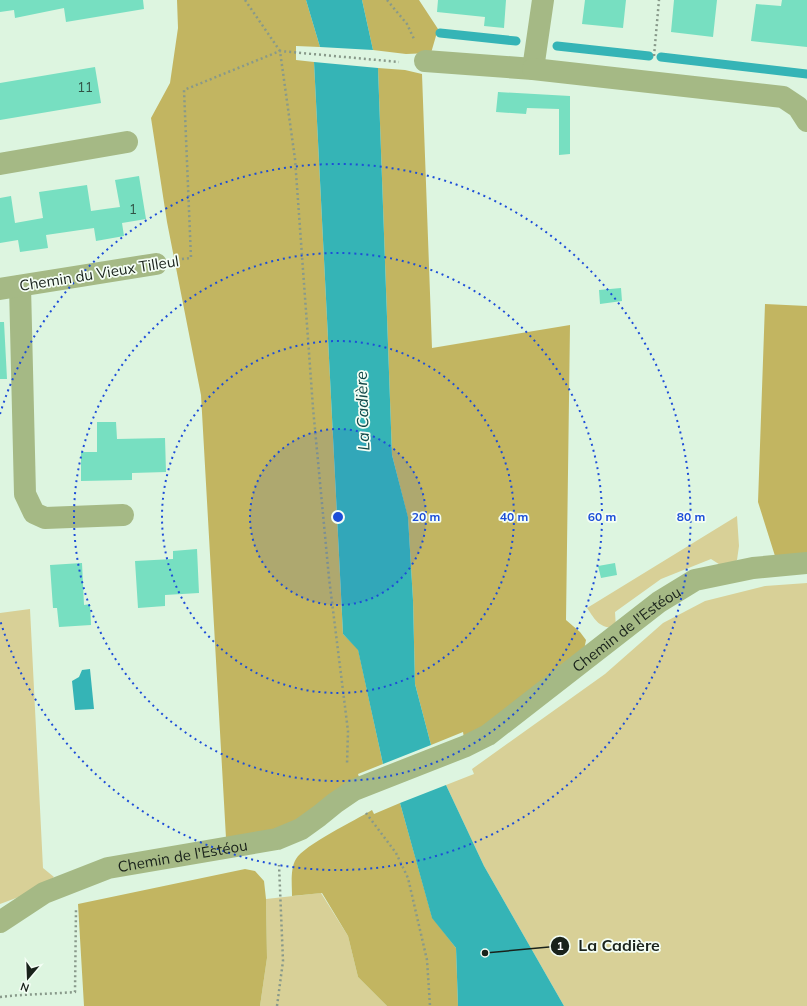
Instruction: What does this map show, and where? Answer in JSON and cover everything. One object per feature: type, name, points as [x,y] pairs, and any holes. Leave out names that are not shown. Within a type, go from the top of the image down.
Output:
[{"type":"street","points":[[533,69],[543,0]]},
{"type":"street","points":[[415,62],[533,69],[783,97],[798,107],[807,121]]},
{"type":"street","points":[[0,164],[127,142]]},
{"type":"street","name":"Chemin du Vieux Tilleul","points":[[10,288],[156,264]]},
{"type":"street","points":[[10,288],[25,494],[34,512],[45,518],[123,515]]},
{"type":"street","name":"Chemin de l'Estéou","points":[[0,922],[44,893],[108,868],[276,840],[301,829],[354,790],[466,746],[488,735],[659,602],[695,580],[753,568],[807,563]]},
{"type":"path","points":[[245,0],[280,51],[295,159],[304,300],[316,439],[329,578],[348,731],[347,768]]},
{"type":"path","points":[[280,51],[415,62],[407,24],[387,0]]},
{"type":"path","points":[[651,82],[659,0]]},
{"type":"path","name":"Chemin du Vieux Tilleul","points":[[156,264],[191,258],[184,90],[280,51]]},
{"type":"path","points":[[366,812],[396,853],[408,878],[427,960],[430,1006]]},
{"type":"path","points":[[276,840],[281,897],[283,961],[278,1006]]},
{"type":"path","points":[[0,997],[19,994],[36,995],[75,992],[76,901]]},
{"type":"shaded area","points":[[177,0],[306,0],[320,47],[296,46],[296,60],[314,62],[343,634],[358,649],[383,764],[358,774],[360,780],[296,821],[268,835],[226,838],[201,395],[167,222],[151,118],[170,83],[178,28]]},
{"type":"shaded area","points":[[362,0],[419,0],[438,29],[431,53],[406,54],[373,50]]},
{"type":"shaded area","points":[[378,68],[405,70],[422,74],[432,348],[570,325],[566,620],[580,632],[586,640],[584,650],[484,729],[464,738],[463,732],[431,745],[415,684],[413,600],[408,518],[392,455]]},
{"type":"shaded area","points":[[765,304],[807,306],[807,553],[775,556],[758,502]]},
{"type":"shaded area","points":[[737,516],[739,546],[737,560],[725,568],[711,559],[661,579],[615,612],[616,628],[606,627],[598,623],[587,608]]},
{"type":"shaded area","points":[[807,583],[807,1006],[564,1006],[484,866],[446,785],[474,774],[472,769],[605,674],[663,623],[705,601],[765,586]]},
{"type":"shaded area","points":[[30,609],[43,868],[54,877],[35,891],[0,904],[0,613]]},
{"type":"shaded area","points":[[400,803],[432,917],[456,948],[458,1006],[387,1006],[358,977],[348,936],[322,893],[292,896],[293,867],[296,859],[301,853],[319,840],[372,810],[374,814]]},
{"type":"shaded area","points":[[245,869],[255,871],[264,881],[266,899],[267,958],[260,1006],[84,1006],[78,904]]},
{"type":"shaded area","points":[[321,893],[348,936],[358,977],[387,1006],[260,1006],[267,958],[266,899]]},
{"type":"water","points":[[306,0],[362,0],[373,50],[320,47]]},
{"type":"water","points":[[314,62],[378,68],[392,455],[408,517],[413,600],[415,684],[431,745],[383,764],[358,650],[343,634]]},
{"type":"water","points":[[90,669],[94,709],[75,710],[72,681],[79,677],[82,670]]},
{"type":"water","points":[[446,785],[484,866],[564,1006],[458,1006],[456,948],[432,918],[400,803]]},
{"type":"building","points":[[0,0],[143,0],[144,9],[66,22],[64,8],[15,18],[14,10],[0,12]]},
{"type":"building","points":[[438,0],[506,0],[504,28],[484,26],[485,17],[437,12]]},
{"type":"building","points":[[585,0],[626,0],[623,28],[582,24]]},
{"type":"building","points":[[674,0],[717,0],[713,37],[671,32]]},
{"type":"building","points":[[782,0],[807,0],[807,47],[751,41],[756,4],[781,6]]},
{"type":"building","points":[[95,67],[101,103],[0,120],[0,83]]},
{"type":"building","points":[[498,92],[570,96],[570,154],[559,155],[559,109],[527,108],[526,114],[496,112]]},
{"type":"building","points":[[139,176],[146,219],[122,223],[124,236],[96,241],[94,228],[46,235],[48,248],[20,252],[18,240],[0,243],[0,198],[11,196],[15,223],[43,218],[39,192],[87,185],[91,211],[120,207],[115,180]]},
{"type":"building","points":[[621,288],[622,301],[600,304],[599,290]]},
{"type":"building","points":[[0,322],[4,322],[7,379],[0,379]]},
{"type":"building","points":[[97,422],[116,422],[117,439],[165,438],[166,472],[132,473],[132,480],[81,481],[81,452],[97,452]]},
{"type":"building","points":[[197,549],[199,593],[165,595],[165,606],[138,608],[135,561],[173,559],[173,551]]},
{"type":"building","points":[[82,563],[84,605],[90,604],[91,625],[59,627],[57,608],[53,608],[50,565]]},
{"type":"building","points":[[615,563],[617,575],[601,578],[598,566]]},
{"type":"waterway","points":[[440,33],[516,41]]},
{"type":"waterway","points":[[557,46],[649,56]]},
{"type":"waterway","points":[[661,57],[807,74]]},
{"type":"place","name":"La Cadière","points":[[485,953]]}]
